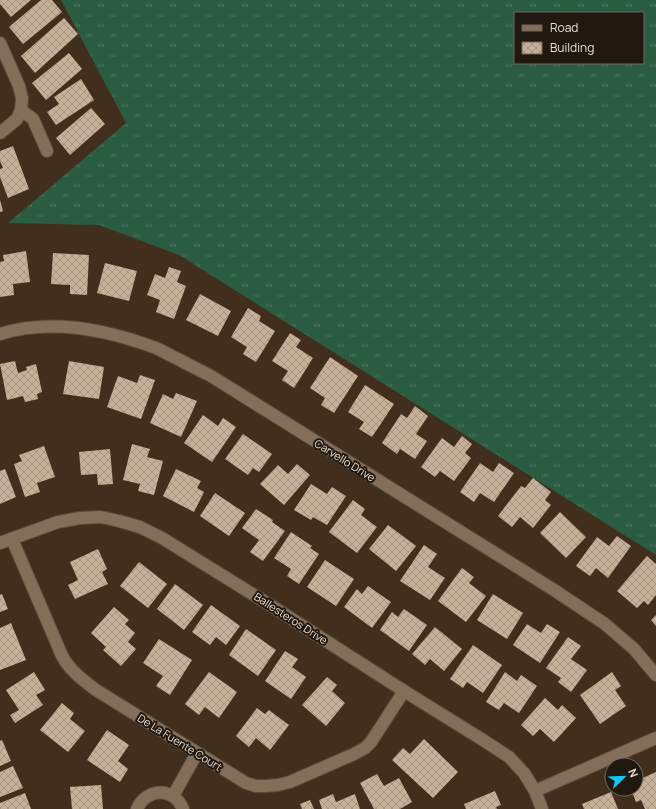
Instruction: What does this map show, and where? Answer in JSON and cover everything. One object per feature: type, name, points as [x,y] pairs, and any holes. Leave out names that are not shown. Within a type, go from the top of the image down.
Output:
[{"type":"street","points":[[0,43],[19,86],[22,98],[21,110],[17,119],[0,133]]},
{"type":"street","points":[[21,110],[33,119],[47,151]]},
{"type":"street","name":"Carvello Drive","points":[[0,334],[11,330],[38,326],[65,327],[100,332],[158,349],[204,373],[554,590],[605,624],[634,649],[656,675]]},
{"type":"street","name":"Ballesteros Drive","points":[[0,543],[58,522],[80,518],[100,517],[140,527],[162,538],[241,586],[509,757],[524,773],[535,791],[542,809]]},
{"type":"street","name":"De La Fuente Court","points":[[12,539],[64,660],[71,670],[96,690],[246,783],[256,786],[266,786],[290,782],[365,748],[371,742],[404,691]]},
{"type":"street","points":[[535,791],[656,738]]},
{"type":"street","points":[[173,796],[197,753]]},
{"type":"street","points":[[138,809],[144,798],[151,794],[159,793],[166,793],[173,796],[180,802],[184,809]]},
{"type":"green space","points":[[61,0],[656,0],[656,555],[179,255],[99,225],[8,223],[126,123]]},
{"type":"building","points":[[0,0],[31,0],[11,17],[0,4]]},
{"type":"building","points":[[41,0],[52,0],[62,12],[23,44],[9,27]]},
{"type":"building","points":[[64,18],[78,34],[35,73],[21,56]]},
{"type":"building","points":[[69,53],[82,69],[46,100],[32,83]]},
{"type":"building","points":[[81,79],[94,100],[56,125],[47,112],[59,104],[54,97]]},
{"type":"building","points":[[91,108],[105,124],[70,155],[56,138]]},
{"type":"building","points":[[13,146],[29,189],[8,198],[0,177],[0,169],[3,168],[0,161],[0,151]]},
{"type":"building","points":[[0,200],[3,211],[0,212]]},
{"type":"building","points":[[26,251],[30,282],[13,284],[14,295],[0,297],[0,262],[4,261],[3,255]]},
{"type":"building","points":[[53,253],[89,255],[87,295],[70,294],[70,285],[51,284]]},
{"type":"building","points":[[105,263],[137,271],[129,301],[97,293]]},
{"type":"building","points":[[169,267],[181,271],[177,282],[186,286],[174,319],[156,312],[160,300],[147,295],[155,274],[165,278]]},
{"type":"building","points":[[200,294],[231,311],[218,336],[186,320]]},
{"type":"building","points":[[248,308],[261,316],[259,321],[275,331],[256,362],[243,354],[247,347],[231,337]]},
{"type":"building","points":[[290,333],[301,340],[296,347],[313,358],[294,388],[282,380],[288,371],[272,361]]},
{"type":"building","points":[[330,357],[358,376],[334,413],[321,405],[325,398],[310,388]]},
{"type":"building","points":[[15,361],[18,373],[27,370],[26,367],[36,364],[42,392],[37,394],[38,399],[25,402],[23,396],[7,400],[0,364]]},
{"type":"building","points":[[69,361],[104,367],[99,399],[63,394]]},
{"type":"building","points":[[140,375],[155,380],[141,419],[107,407],[118,376],[137,383]]},
{"type":"building","points":[[365,385],[394,404],[372,437],[359,429],[364,422],[348,412]]},
{"type":"building","points":[[176,393],[197,401],[181,437],[150,423],[163,394],[173,399]]},
{"type":"building","points":[[415,406],[428,416],[416,434],[427,441],[415,459],[400,449],[397,454],[382,443],[401,414],[407,418]]},
{"type":"building","points":[[203,415],[218,426],[223,418],[236,427],[212,462],[184,443]]},
{"type":"building","points":[[243,434],[272,454],[259,472],[253,468],[248,475],[225,459]]},
{"type":"building","points":[[462,436],[472,444],[465,453],[471,458],[454,481],[440,471],[435,477],[421,467],[442,438],[454,447]]},
{"type":"building","points":[[132,444],[150,449],[147,457],[163,461],[154,495],[138,491],[140,484],[123,480]]},
{"type":"building","points":[[44,446],[55,477],[37,483],[40,492],[25,497],[14,464],[22,461],[19,455]]},
{"type":"building","points":[[110,449],[113,484],[98,485],[97,474],[81,475],[79,452]]},
{"type":"building","points":[[480,463],[493,472],[499,463],[514,473],[494,502],[480,493],[474,502],[460,492]]},
{"type":"building","points":[[297,464],[310,475],[284,505],[260,484],[278,465],[288,474]]},
{"type":"building","points":[[5,469],[16,497],[0,504],[0,471]]},
{"type":"building","points":[[176,469],[201,481],[197,488],[204,492],[194,512],[163,496]]},
{"type":"building","points":[[533,478],[551,492],[545,500],[551,505],[533,528],[520,517],[512,527],[498,516],[521,486],[525,488]]},
{"type":"building","points":[[311,484],[327,494],[332,487],[346,496],[327,525],[313,517],[311,520],[294,510]]},
{"type":"building","points":[[215,493],[245,513],[229,536],[200,516]]},
{"type":"building","points":[[353,500],[365,509],[361,515],[377,527],[357,553],[329,532]]},
{"type":"building","points":[[256,509],[273,520],[272,522],[285,531],[263,561],[250,552],[259,540],[242,528]]},
{"type":"building","points":[[560,512],[586,537],[566,558],[540,533]]},
{"type":"building","points":[[388,525],[416,546],[396,571],[369,549]]},
{"type":"building","points":[[291,532],[312,546],[310,548],[319,554],[299,584],[287,576],[291,569],[274,558]]},
{"type":"building","points":[[617,536],[631,546],[608,578],[596,568],[590,576],[576,566],[597,537],[609,546]]},
{"type":"building","points":[[424,545],[437,554],[428,567],[445,578],[430,600],[400,581]]},
{"type":"building","points":[[98,549],[107,569],[102,572],[108,584],[75,599],[68,585],[78,580],[70,562]]},
{"type":"building","points":[[647,556],[656,564],[656,595],[648,605],[644,601],[637,608],[617,591]]},
{"type":"building","points":[[325,560],[354,579],[336,606],[307,587]]},
{"type":"building","points":[[139,562],[167,584],[148,608],[120,586]]},
{"type":"building","points":[[462,568],[474,577],[469,583],[486,596],[466,622],[438,601]]},
{"type":"building","points":[[175,584],[203,605],[184,630],[157,609]]},
{"type":"building","points":[[368,586],[391,602],[372,628],[344,607],[357,589],[362,594]]},
{"type":"building","points":[[2,594],[8,609],[0,612],[0,595]]},
{"type":"building","points":[[493,594],[523,613],[507,639],[477,620]]},
{"type":"building","points":[[211,605],[240,626],[226,645],[216,637],[210,645],[192,632]]},
{"type":"building","points":[[114,607],[129,620],[125,624],[135,633],[128,642],[136,649],[121,666],[103,650],[106,647],[91,633]]},
{"type":"building","points":[[404,609],[427,625],[409,651],[380,630],[392,612],[398,617]]},
{"type":"building","points":[[656,615],[656,626],[651,620]]},
{"type":"building","points":[[11,623],[26,660],[0,670],[0,628]]},
{"type":"building","points":[[527,624],[541,633],[547,624],[560,632],[540,663],[513,645]]},
{"type":"building","points":[[435,627],[462,649],[444,671],[430,659],[425,665],[412,654]]},
{"type":"building","points":[[246,629],[276,650],[258,676],[229,655]]},
{"type":"building","points":[[568,637],[581,646],[571,659],[587,670],[571,692],[558,682],[561,678],[546,668]]},
{"type":"building","points":[[159,639],[192,660],[170,695],[156,686],[163,676],[143,663]]},
{"type":"building","points":[[473,645],[502,665],[483,693],[467,682],[463,688],[450,679]]},
{"type":"building","points":[[285,651],[298,659],[292,667],[306,677],[291,699],[265,681]]},
{"type":"building","points":[[34,672],[45,690],[36,695],[43,705],[15,723],[10,715],[19,710],[6,690]]},
{"type":"building","points":[[209,672],[237,692],[219,718],[205,707],[199,715],[185,704]]},
{"type":"building","points":[[505,672],[517,681],[521,675],[537,686],[519,713],[504,703],[499,710],[486,702]]},
{"type":"building","points":[[612,672],[621,686],[615,690],[626,706],[600,724],[580,695]]},
{"type":"building","points":[[327,677],[337,685],[332,691],[345,703],[326,726],[302,705]]},
{"type":"building","points":[[545,698],[558,710],[562,705],[576,718],[554,742],[540,729],[533,736],[521,725]]},
{"type":"building","points":[[62,703],[74,713],[70,719],[85,731],[68,752],[40,730]]},
{"type":"building","points":[[257,708],[265,714],[269,710],[289,725],[270,750],[256,738],[249,747],[236,736]]},
{"type":"building","points":[[107,730],[129,745],[118,761],[128,769],[120,782],[87,760]]},
{"type":"building","points":[[424,739],[458,772],[433,798],[392,760],[403,748],[410,754]]},
{"type":"building","points":[[2,740],[11,761],[0,766],[0,741]]},
{"type":"building","points":[[13,766],[23,788],[0,797],[0,772]]},
{"type":"building","points":[[656,772],[656,809],[645,809],[641,800],[636,802],[634,797],[644,797],[644,777]]},
{"type":"building","points":[[377,774],[384,786],[399,778],[412,802],[400,809],[374,809],[360,783]]},
{"type":"building","points":[[101,785],[103,809],[72,809],[70,787]]},
{"type":"building","points":[[495,791],[501,805],[496,807],[497,809],[466,809],[464,804]]},
{"type":"building","points":[[25,793],[31,809],[0,809],[0,803]]},
{"type":"building","points":[[333,794],[336,802],[355,794],[360,809],[322,809],[319,800]]},
{"type":"building","points":[[604,795],[604,797],[613,797],[618,809],[584,809],[582,804]]},
{"type":"building","points":[[310,800],[314,809],[302,809],[300,804]]}]
